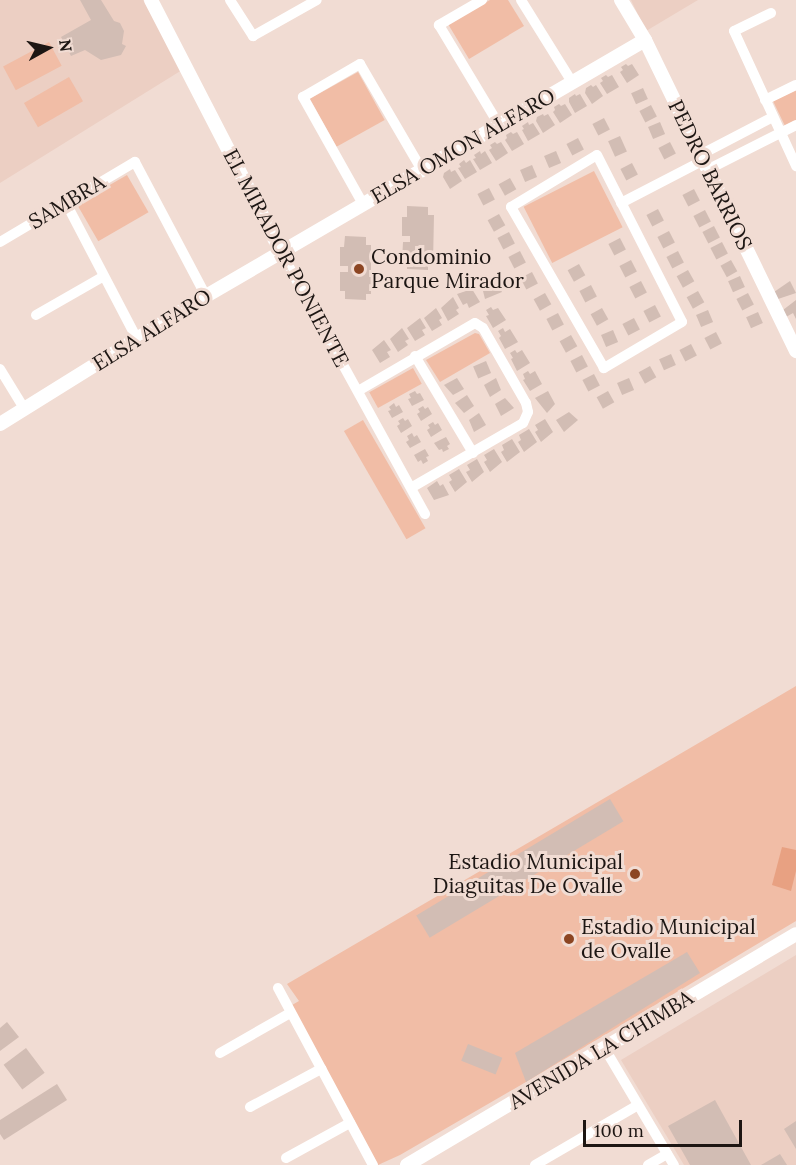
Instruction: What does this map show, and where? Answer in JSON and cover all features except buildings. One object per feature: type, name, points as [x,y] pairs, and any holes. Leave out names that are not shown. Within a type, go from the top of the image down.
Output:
[{"type":"street","points":[[230,0],[253,36],[317,0]]},
{"type":"street","points":[[482,0],[439,25],[500,125]]},
{"type":"street","points":[[521,0],[572,82]]},
{"type":"street","name":"PEDRO BARRIOS","points":[[621,0],[645,40],[796,351]]},
{"type":"street","name":"EL MIRADOR PONIENTE","points":[[156,2],[281,252],[425,514]]},
{"type":"street","points":[[771,13],[734,31],[796,166]]},
{"type":"street","name":"ELSA OMON ALFARO","points":[[281,252],[645,40]]},
{"type":"street","points":[[363,204],[303,97],[360,64],[422,170]]},
{"type":"street","points":[[765,100],[796,85]]},
{"type":"street","points":[[703,162],[773,117]]},
{"type":"street","points":[[621,203],[703,162],[796,125]]},
{"type":"street","points":[[597,155],[621,203],[682,322],[604,368],[511,207],[597,155]]},
{"type":"street","name":"SAMBRA","points":[[0,242],[135,162],[206,296]]},
{"type":"street","points":[[66,203],[137,339]]},
{"type":"street","name":"ELSA ALFARO","points":[[25,410],[206,296],[281,252]]},
{"type":"street","points":[[36,315],[104,276]]},
{"type":"street","points":[[358,391],[474,323],[483,328],[526,402],[528,412],[523,423],[411,488]]},
{"type":"street","points":[[415,356],[473,453]]},
{"type":"street","points":[[0,369],[25,410],[0,424]]},
{"type":"street","name":"AVENIDA LA CHIMBA","points":[[406,1165],[796,934]]},
{"type":"street","points":[[278,988],[373,1165]]},
{"type":"street","points":[[220,1053],[291,1013]]},
{"type":"street","points":[[605,1049],[674,1165]]},
{"type":"street","points":[[250,1107],[321,1069]]},
{"type":"street","points":[[535,1165],[638,1105]]},
{"type":"street","points":[[286,1158],[350,1123]]},
{"type":"street","points":[[648,1165],[667,1154]]},
{"type":"shaded area","points":[[0,0],[143,0],[182,70],[0,183]]},
{"type":"shaded area","points":[[490,0],[508,0],[524,26],[469,59],[448,24]]},
{"type":"shaded area","points":[[631,0],[698,0],[646,31]]},
{"type":"shaded area","points":[[49,42],[62,66],[16,90],[3,66]]},
{"type":"shaded area","points":[[358,72],[385,120],[337,147],[310,99]]},
{"type":"shaded area","points":[[69,77],[83,101],[38,127],[24,103]]},
{"type":"shaded area","points":[[796,90],[796,120],[785,126],[773,101]]},
{"type":"shaded area","points":[[594,171],[623,227],[552,263],[524,207]]},
{"type":"shaded area","points":[[127,175],[148,212],[98,241],[77,204]]},
{"type":"shaded area","points":[[475,333],[479,334],[490,353],[440,382],[426,360]]},
{"type":"shaded area","points":[[413,368],[422,384],[378,408],[369,392]]},
{"type":"shaded area","points":[[363,420],[426,528],[406,539],[344,431]]},
{"type":"shaded area","name":"Estadio Municipal Diaguitas De Ovalle","points":[[796,686],[796,921],[526,1082],[400,1155],[378,1165],[292,1005],[299,1001],[287,984]]},
{"type":"shaded area","points":[[782,847],[796,850],[796,871],[791,891],[772,885]]},
{"type":"shaded area","points":[[796,955],[796,1165],[684,1165],[621,1060]]},
{"type":"place","name":"Condominio Parque Mirador","points":[[359,269]]},
{"type":"place","name":"Estadio Municipal Diaguitas De Ovalle","points":[[635,874]]},
{"type":"place","name":"Estadio Municipal de Ovalle","points":[[569,939]]}]
